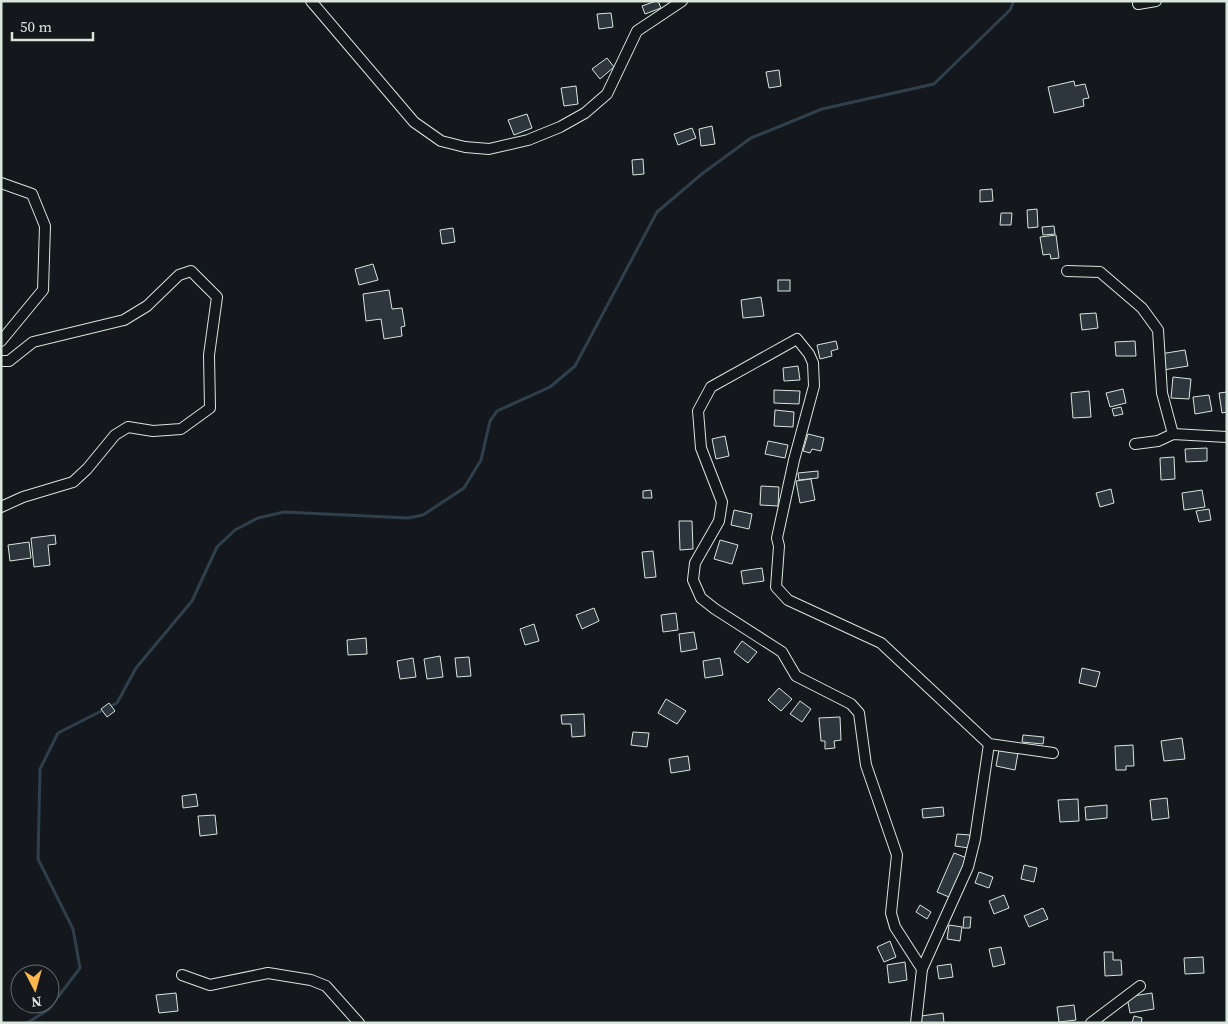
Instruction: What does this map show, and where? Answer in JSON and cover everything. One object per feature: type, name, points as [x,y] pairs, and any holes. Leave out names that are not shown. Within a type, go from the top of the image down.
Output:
[{"type":"street","points":[[311,1],[414,122],[441,141],[465,147],[489,149],[528,140],[560,127],[585,113],[607,94],[637,31],[682,1]]},
{"type":"street","points":[[1138,4],[1156,1]]},
{"type":"street","points":[[1,183],[32,194],[45,226],[43,290],[1,341]]},
{"type":"street","points":[[1,361],[9,361],[33,342],[124,320],[147,306],[179,275],[191,271],[217,297],[209,355],[210,408],[181,428],[153,431],[128,427],[116,435],[88,469],[73,482],[24,497],[1,507]]},
{"type":"street","points":[[1067,272],[1100,272],[1142,308],[1158,330],[1162,394],[1173,434]]},
{"type":"street","points":[[922,969],[895,927],[891,913],[897,855],[866,765],[859,713],[851,704],[796,676],[782,652],[700,598],[693,580],[695,564],[719,521],[722,502],[701,448],[698,411],[711,387],[797,338],[813,363],[814,386],[794,460],[777,538],[779,546],[776,587],[788,600],[881,643],[989,744],[1053,753]]},
{"type":"street","points":[[1135,444],[1158,442],[1173,434],[1227,437]]},
{"type":"street","points":[[916,1023],[922,969],[968,867],[975,840],[989,744]]},
{"type":"street","points":[[182,975],[210,984],[268,973],[310,980],[326,986],[359,1023]]},
{"type":"street","points":[[1091,1023],[1140,986]]},
{"type":"building","points":[[658,1],[661,8],[645,14],[642,6]]},
{"type":"building","points":[[611,13],[613,27],[599,29],[597,14]]},
{"type":"building","points":[[607,58],[614,67],[600,79],[592,69]]},
{"type":"building","points":[[779,70],[781,86],[769,88],[766,72]]},
{"type":"building","points":[[1074,81],[1075,86],[1085,84],[1089,98],[1083,99],[1084,106],[1054,113],[1048,87]]},
{"type":"building","points":[[576,86],[578,104],[564,106],[561,88]]},
{"type":"building","points":[[527,114],[532,128],[514,135],[508,120]]},
{"type":"building","points":[[712,126],[715,144],[701,146],[699,129]]},
{"type":"building","points":[[692,128],[696,138],[678,145],[674,134]]},
{"type":"building","points":[[643,159],[644,174],[633,175],[632,160]]},
{"type":"building","points":[[992,189],[993,201],[980,202],[980,190]]},
{"type":"building","points":[[1037,209],[1038,227],[1028,228],[1027,210]]},
{"type":"building","points":[[1001,213],[1012,213],[1011,225],[1000,225]]},
{"type":"building","points":[[1054,226],[1055,234],[1043,235],[1042,227]]},
{"type":"building","points":[[453,228],[455,242],[442,244],[440,230]]},
{"type":"building","points":[[1056,235],[1059,258],[1051,259],[1050,254],[1043,255],[1040,237]]},
{"type":"building","points":[[373,264],[378,280],[359,285],[355,269]]},
{"type":"building","points":[[778,280],[790,280],[790,291],[778,291]]},
{"type":"building","points":[[389,290],[392,309],[402,308],[405,326],[401,327],[402,336],[384,339],[381,319],[366,321],[363,294]]},
{"type":"building","points":[[761,297],[764,316],[743,318],[741,300]]},
{"type":"building","points":[[1096,313],[1098,328],[1082,330],[1080,314]]},
{"type":"building","points":[[836,341],[838,349],[831,351],[832,356],[820,359],[817,345]]},
{"type":"building","points":[[1135,341],[1136,356],[1116,356],[1115,342]]},
{"type":"building","points":[[1185,350],[1188,366],[1163,370],[1160,354]]},
{"type":"building","points":[[798,366],[800,380],[784,381],[783,368]]},
{"type":"building","points":[[1173,377],[1191,379],[1189,399],[1171,398]]},
{"type":"building","points":[[1123,389],[1126,403],[1110,407],[1106,393]]},
{"type":"building","points":[[774,390],[800,391],[799,404],[774,403]]},
{"type":"building","points":[[1089,391],[1091,417],[1073,418],[1071,393]]},
{"type":"building","points":[[1227,392],[1227,412],[1222,413],[1219,393]]},
{"type":"building","points":[[1209,395],[1212,411],[1195,414],[1193,397]]},
{"type":"building","points":[[1121,407],[1123,414],[1114,416],[1112,409]]},
{"type":"building","points":[[775,410],[794,412],[793,427],[774,426]]},
{"type":"building","points":[[808,434],[824,438],[821,451],[812,449],[810,453],[803,451]]},
{"type":"building","points":[[725,436],[729,456],[716,459],[712,439]]},
{"type":"building","points":[[768,441],[788,445],[785,458],[765,454]]},
{"type":"building","points":[[1207,448],[1207,461],[1186,462],[1185,449]]},
{"type":"building","points":[[1174,457],[1175,479],[1161,480],[1160,458]]},
{"type":"building","points":[[818,471],[818,478],[799,480],[798,473]]},
{"type":"building","points":[[811,479],[815,500],[800,503],[796,481]]},
{"type":"building","points":[[761,486],[779,487],[778,506],[760,505]]},
{"type":"building","points":[[1111,489],[1114,503],[1100,507],[1096,493]]},
{"type":"building","points":[[651,490],[652,498],[643,498],[643,491]]},
{"type":"building","points":[[1202,490],[1205,507],[1184,510],[1182,493]]},
{"type":"building","points":[[1209,509],[1211,520],[1199,522],[1196,511]]},
{"type":"building","points":[[734,510],[752,514],[749,529],[731,525]]},
{"type":"building","points":[[679,521],[692,521],[693,549],[680,550]]},
{"type":"building","points":[[55,535],[56,544],[48,545],[50,565],[34,567],[31,538]]},
{"type":"building","points":[[720,540],[738,545],[732,564],[714,559]]},
{"type":"building","points":[[29,542],[31,558],[10,561],[8,545]]},
{"type":"building","points":[[653,551],[656,577],[645,578],[642,552]]},
{"type":"building","points":[[762,568],[764,581],[743,584],[741,571]]},
{"type":"building","points":[[594,608],[599,621],[582,629],[576,615]]},
{"type":"building","points":[[676,613],[678,630],[663,632],[661,615]]},
{"type":"building","points":[[534,624],[539,641],[525,645],[520,629]]},
{"type":"building","points":[[694,632],[697,649],[681,652],[679,634]]},
{"type":"building","points":[[366,638],[367,654],[348,655],[347,640]]},
{"type":"building","points":[[742,641],[757,652],[748,663],[734,652]]},
{"type":"building","points":[[440,656],[443,677],[427,679],[424,659]]},
{"type":"building","points":[[469,657],[471,676],[457,677],[455,658]]},
{"type":"building","points":[[413,658],[416,677],[400,679],[397,661]]},
{"type":"building","points":[[720,658],[723,675],[705,678],[703,661]]},
{"type":"building","points":[[1082,668],[1100,672],[1096,687],[1079,683]]},
{"type":"building","points":[[779,688],[792,699],[781,711],[768,700]]},
{"type":"building","points":[[666,699],[686,711],[677,724],[658,713]]},
{"type":"building","points":[[800,701],[811,709],[802,722],[790,714]]},
{"type":"building","points":[[109,703],[115,711],[107,717],[101,709]]},
{"type":"building","points":[[584,714],[585,736],[572,737],[571,724],[562,724],[561,715]]},
{"type":"building","points":[[840,717],[841,740],[834,741],[835,748],[825,749],[825,741],[821,741],[819,718]]},
{"type":"building","points":[[633,732],[649,733],[647,747],[631,745]]},
{"type":"building","points":[[1023,735],[1044,737],[1043,744],[1022,742]]},
{"type":"building","points":[[1182,738],[1185,759],[1164,761],[1161,741]]},
{"type":"building","points":[[1133,745],[1134,766],[1126,766],[1126,770],[1116,770],[1115,746]]},
{"type":"building","points":[[999,750],[1018,753],[1015,770],[996,766]]},
{"type":"building","points":[[688,756],[690,770],[671,773],[669,759]]},
{"type":"building","points":[[196,794],[198,806],[183,808],[182,796]]},
{"type":"building","points":[[1167,798],[1169,818],[1152,820],[1150,800]]},
{"type":"building","points":[[1078,799],[1079,821],[1060,822],[1058,800]]},
{"type":"building","points":[[1107,805],[1107,818],[1086,820],[1085,807]]},
{"type":"building","points":[[943,807],[944,816],[923,818],[922,809]]},
{"type":"building","points":[[215,815],[217,834],[200,836],[198,816]]},
{"type":"building","points":[[957,834],[970,835],[969,848],[955,846]]},
{"type":"building","points":[[954,853],[967,858],[949,897],[937,892]]},
{"type":"building","points":[[1024,865],[1037,868],[1034,882],[1021,879]]},
{"type":"building","points":[[979,872],[993,877],[989,888],[975,883]]},
{"type":"building","points":[[1004,895],[1009,908],[994,914],[989,901]]},
{"type":"building","points":[[920,905],[931,912],[927,919],[916,912]]},
{"type":"building","points":[[1043,908],[1048,919],[1029,927],[1024,916]]},
{"type":"building","points":[[964,917],[971,917],[970,928],[963,928]]},
{"type":"building","points":[[949,925],[962,927],[960,941],[947,939]]},
{"type":"building","points":[[890,941],[896,957],[884,962],[877,947]]},
{"type":"building","points":[[1001,947],[1005,964],[993,967],[989,949]]},
{"type":"building","points":[[1104,952],[1113,952],[1113,960],[1121,960],[1122,975],[1105,976]]},
{"type":"building","points":[[1203,957],[1204,973],[1185,974],[1184,958]]},
{"type":"building","points":[[905,962],[907,980],[889,983],[887,965]]},
{"type":"building","points":[[951,964],[953,977],[939,979],[937,966]]},
{"type":"building","points":[[176,993],[178,1011],[159,1013],[156,995]]},
{"type":"building","points":[[1152,993],[1154,1009],[1130,1013],[1127,997]]},
{"type":"building","points":[[1074,1005],[1076,1020],[1059,1022],[1057,1007]]},
{"type":"building","points":[[943,1013],[944,1023],[922,1023],[921,1016]]},
{"type":"building","points":[[1134,1016],[1142,1018],[1141,1023],[1132,1023]]},
{"type":"waterway","points":[[27,1023],[48,1010],[80,968],[73,929],[38,859],[40,769],[58,733],[117,703],[136,668],[192,601],[217,547],[235,530],[258,518],[284,512],[408,518],[423,515],[464,488],[481,460],[490,421],[497,411],[550,387],[575,366],[657,212],[703,173],[751,138],[822,109],[934,84],[1010,10],[1014,1]]}]
